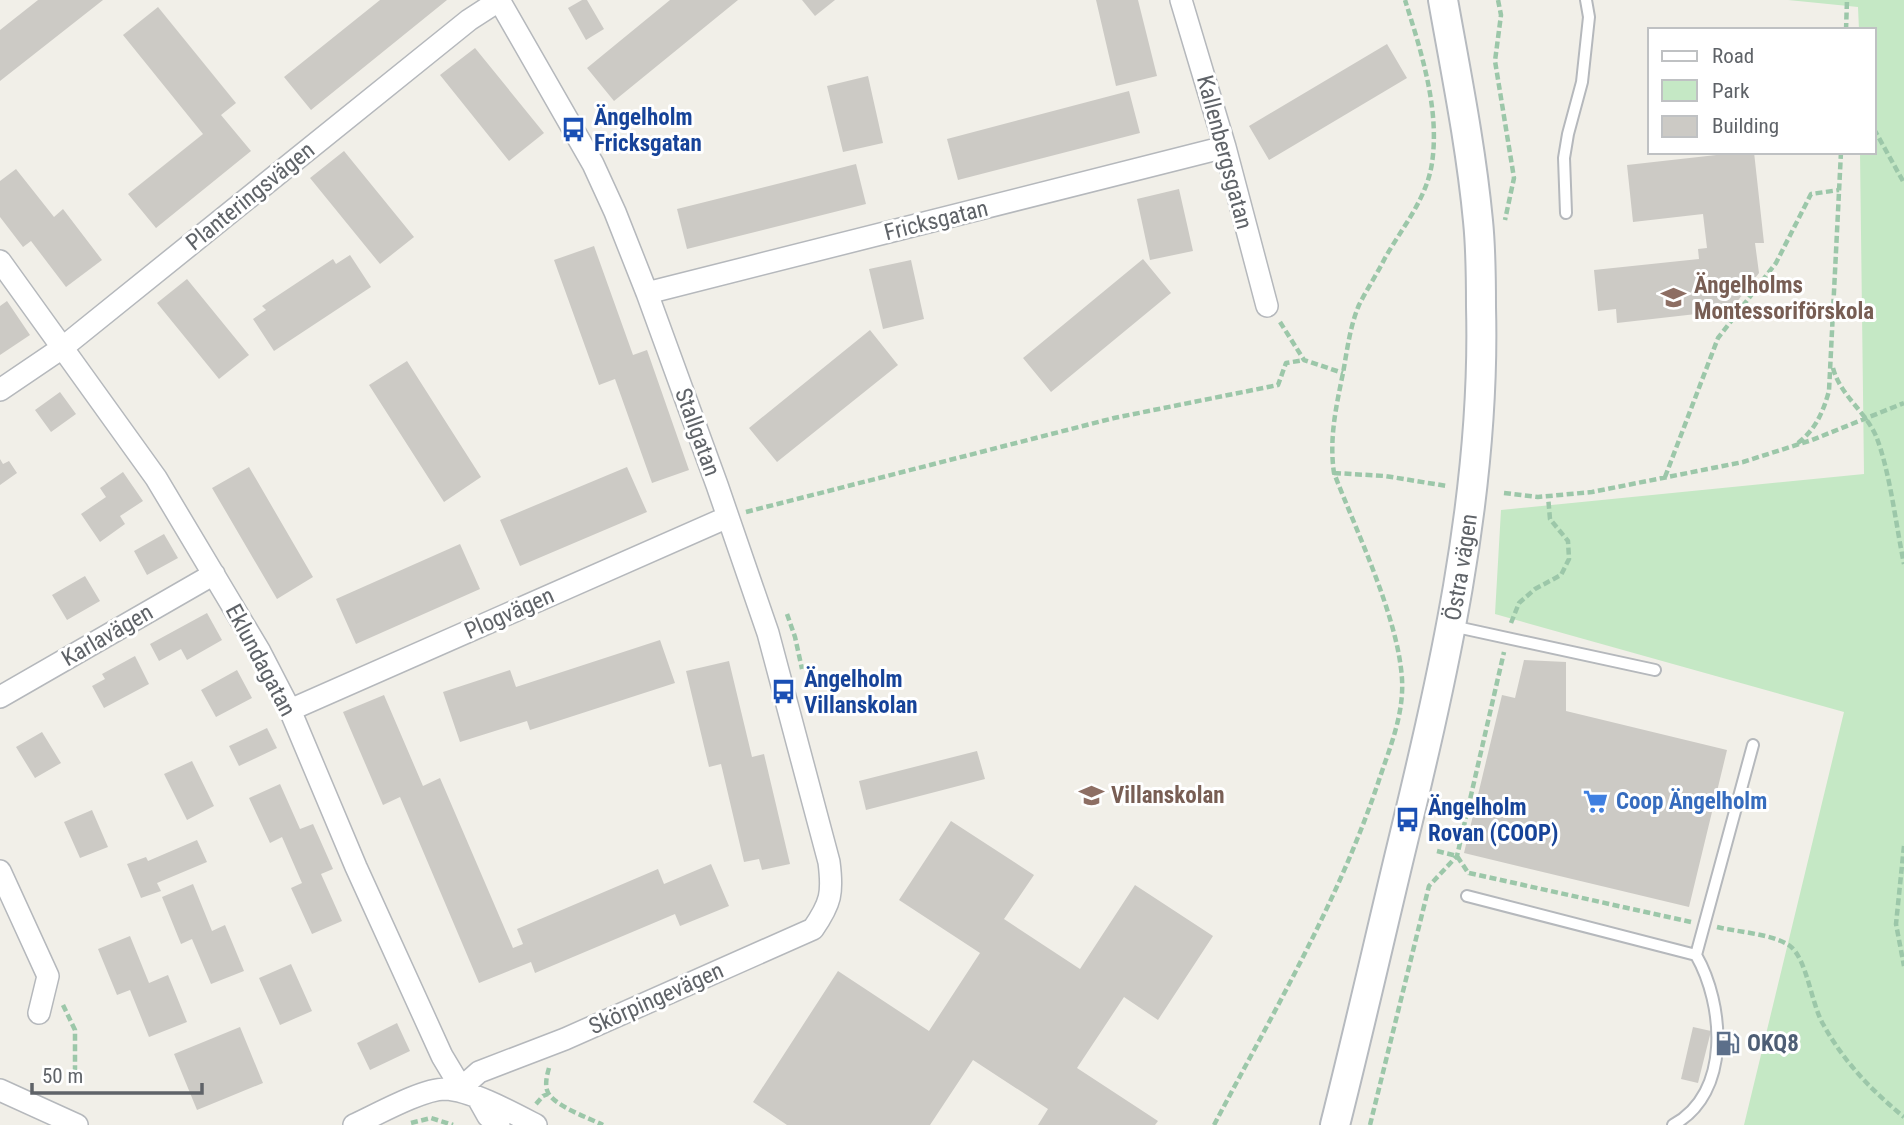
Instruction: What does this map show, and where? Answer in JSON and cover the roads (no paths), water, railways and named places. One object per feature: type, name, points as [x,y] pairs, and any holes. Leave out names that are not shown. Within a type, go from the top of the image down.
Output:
[{"type":"main road","name":"Östra vägen","points":[[1335,1125],[1451,626],[1465,550],[1476,460],[1481,310],[1478,223],[1466,126],[1443,0]]},
{"type":"street","name":"Stallgatan","points":[[499,0],[593,164],[615,212],[646,293],[728,516],[774,657],[829,862],[833,889]]},
{"type":"street","name":"Planteringsvägen","points":[[0,390],[62,348],[458,28],[499,0]]},
{"type":"street","name":"Kallenbergsgatan","points":[[1181,0],[1225,147],[1267,306]]},
{"type":"street","name":"Fricksgatan","points":[[646,293],[1225,147]]},
{"type":"street","name":"Eklundagatan","points":[[0,261],[156,478],[260,652],[290,710],[356,867],[436,1043],[471,1096],[499,1125]]},
{"type":"street","name":"Plogvägen","points":[[290,710],[728,516]]},
{"type":"street","name":"Karlavägen","points":[[0,697],[214,574]]},
{"type":"street","points":[[0,871],[48,976],[38,1013]]},
{"type":"street","name":"Skörpingevägen","points":[[471,1096],[470,1080],[479,1072],[565,1038],[813,929],[826,910],[833,889]]},
{"type":"street","points":[[354,1125],[428,1092],[444,1089],[495,1104],[537,1125]]},
{"type":"street","points":[[0,1090],[77,1125]]},
{"type":"lane","points":[[1566,213],[1563,158],[1583,82],[1589,17],[1586,0]]},
{"type":"lane","points":[[1451,626],[1656,670]]},
{"type":"lane","points":[[1673,1125],[1695,1108],[1711,1078],[1716,1053],[1713,1002],[1709,982],[1696,955],[1753,745]]},
{"type":"lane","points":[[1467,896],[1696,955]]},
{"type":"place","name":"Ängelholm Fricksgatan","points":[[574,130]]},
{"type":"place","name":"Ängelholms Montessoriförskola","points":[[1674,298]]},
{"type":"place","name":"Ängelholm Villanskolan","points":[[784,692]]},
{"type":"place","name":"Villanskolan","points":[[1091,795]]},
{"type":"place","name":"Coop Ängelholm","points":[[1596,801]]},
{"type":"place","name":"Ängelholm Rovan (COOP)","points":[[1408,820]]},
{"type":"place","name":"OKQ8","points":[[1727,1043]]}]
